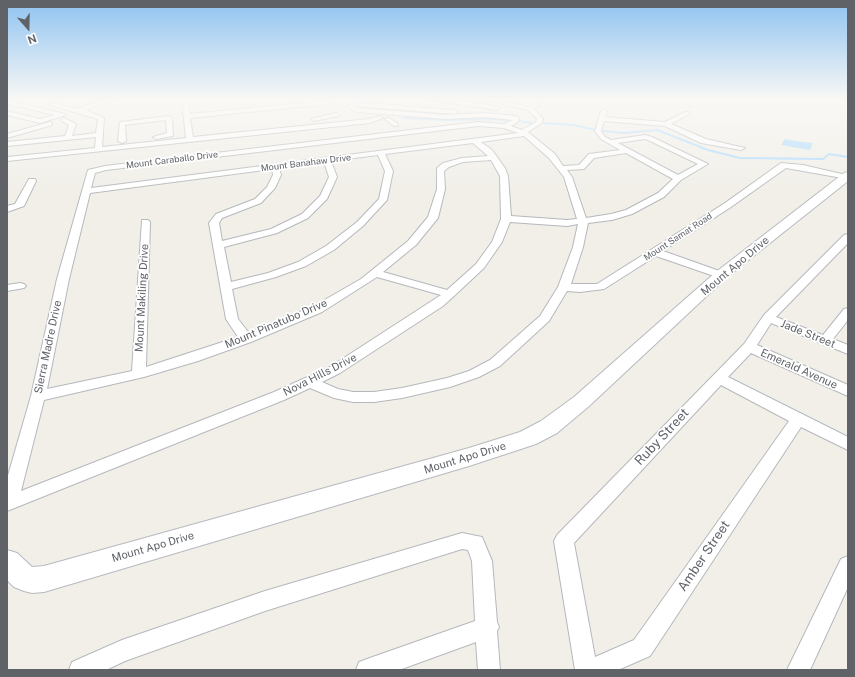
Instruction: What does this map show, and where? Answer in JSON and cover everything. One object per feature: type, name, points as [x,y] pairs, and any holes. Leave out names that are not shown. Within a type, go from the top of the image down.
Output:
[{"type":"street","points":[[7,136],[24,132]]},
{"type":"street","points":[[39,141],[43,132]]},
{"type":"street","points":[[68,138],[70,132]]},
{"type":"street","points":[[98,146],[100,132]]},
{"type":"street","points":[[122,140],[125,132]]},
{"type":"street","points":[[7,159],[98,146],[122,140],[171,136],[169,132]]},
{"type":"street","points":[[193,143],[190,132],[194,132]]},
{"type":"street","points":[[7,152],[98,146],[132,146],[163,143],[225,141],[305,132]]},
{"type":"street","name":"Mount Caraballo Drive","points":[[105,168],[411,132]]},
{"type":"street","name":"Mount Banahaw Drive","points":[[87,192],[381,153],[523,132]]},
{"type":"street","points":[[310,382],[334,393],[353,397],[374,397],[402,393],[450,382],[474,374],[495,363],[545,318],[564,287],[578,247],[583,222],[568,177],[542,146],[527,132]]},
{"type":"street","points":[[599,132],[610,142],[678,178]]},
{"type":"street","points":[[683,132],[704,141],[741,148]]},
{"type":"street","points":[[8,144],[16,134]]},
{"type":"street","points":[[8,144],[99,135]]},
{"type":"street","points":[[506,219],[543,222],[583,222],[629,212],[661,195],[678,178],[704,164],[650,138],[645,137],[610,142]]},
{"type":"street","name":"Nova Hills Drive","points":[[8,503],[279,396],[310,382],[335,370],[375,346],[450,294],[480,266],[496,242],[506,219],[504,176],[494,158],[474,140]]},
{"type":"street","points":[[163,143],[163,151]]},
{"type":"street","points":[[131,155],[132,146]]},
{"type":"street","points":[[562,168],[581,167],[588,158],[592,156],[627,151]]},
{"type":"street","points":[[226,287],[272,275],[302,264],[330,248],[360,224],[383,200],[389,171],[381,153]]},
{"type":"street","name":"Mount Pinatubo Drive","points":[[38,396],[139,374],[246,339],[318,309],[374,273],[412,243],[433,218],[441,189],[440,170],[446,165],[462,160],[494,158]]},
{"type":"street","points":[[219,244],[274,231],[304,216],[324,197],[333,177],[327,160]]},
{"type":"street","name":"Mount Samat Road","points":[[564,287],[580,289],[600,288],[728,204],[784,165],[803,167],[847,176]]},
{"type":"street","points":[[246,339],[232,319],[214,223],[219,216],[258,200],[271,188],[277,175],[275,166]]},
{"type":"street","name":"Sierra Madre Drive","points":[[8,503],[38,396],[63,279],[91,172],[105,168]]},
{"type":"street","name":"Mount Apo Drive","points":[[7,562],[24,578],[32,580],[44,579],[528,438],[549,427],[581,402],[721,275],[847,176]]},
{"type":"street","points":[[7,209],[19,206],[32,181]]},
{"type":"street","name":"Mount Makiling Drive","points":[[139,374],[146,222]]},
{"type":"street","name":"Ruby Street","points":[[586,670],[564,541],[749,347],[768,318],[848,238]]},
{"type":"street","points":[[655,252],[721,275]]},
{"type":"street","points":[[374,273],[450,294]]},
{"type":"street","points":[[7,288],[20,286]]},
{"type":"street","points":[[825,341],[848,312]]},
{"type":"street","name":"Jade Street","points":[[768,318],[848,350]]},
{"type":"street","name":"Emerald Avenue","points":[[749,347],[848,391]]},
{"type":"street","points":[[718,378],[848,444]]},
{"type":"street","name":"Amber Street","points":[[592,670],[642,648],[798,419]]},
{"type":"street","points":[[80,670],[122,651],[265,601],[462,541],[475,543],[482,560],[488,627],[489,670]]},
{"type":"street","points":[[798,670],[848,565]]},
{"type":"street","points":[[367,670],[488,627]]},
{"type":"water","points":[[785,139],[813,143],[810,150],[781,145]]},
{"type":"waterway","points":[[609,132],[624,133],[639,132]]},
{"type":"waterway","points":[[661,132],[708,150],[740,158],[823,159],[829,154],[848,157]]}]
